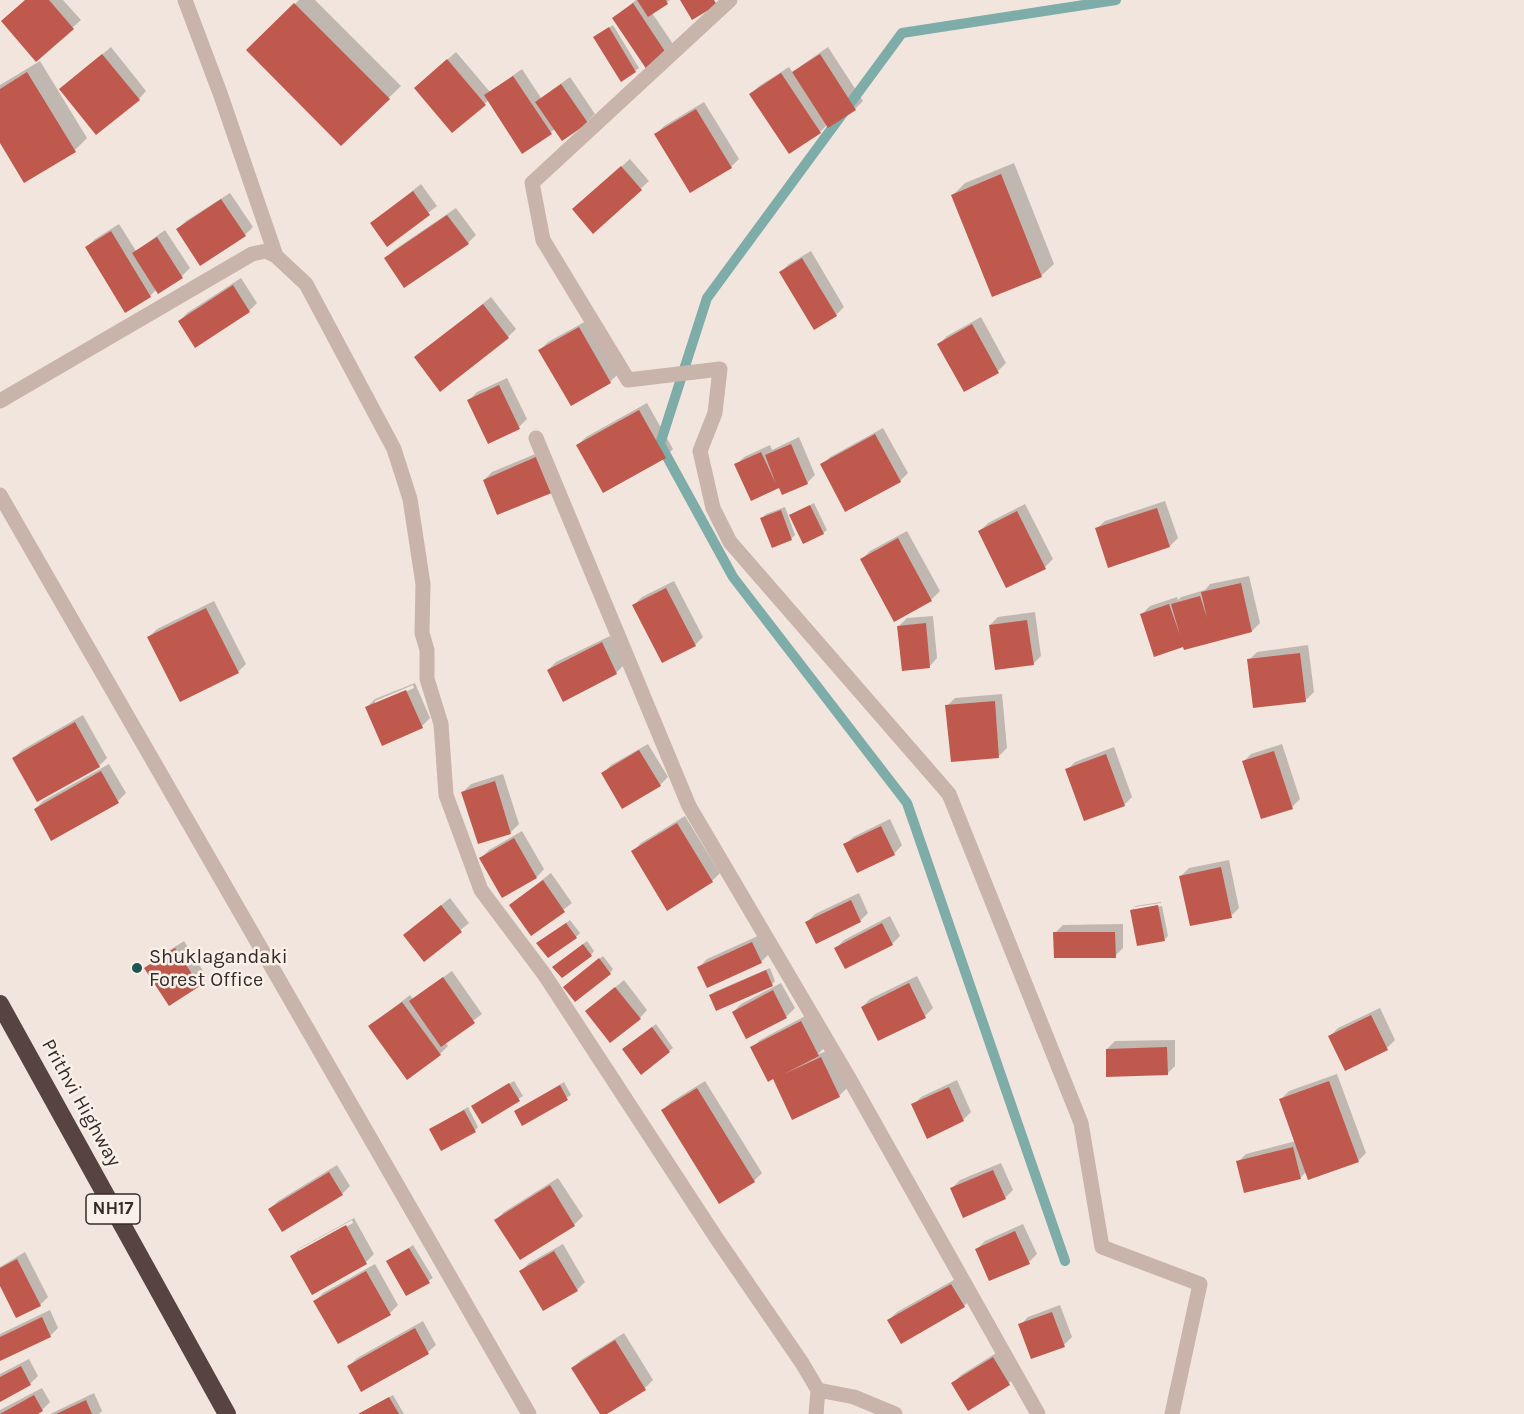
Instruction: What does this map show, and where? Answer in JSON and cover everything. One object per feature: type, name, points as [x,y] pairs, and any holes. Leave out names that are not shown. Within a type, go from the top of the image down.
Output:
[{"type":"highway","name":"Prithvi Highway","points":[[0,1004],[227,1414]]},
{"type":"street","points":[[186,0],[276,256]]},
{"type":"street","points":[[730,0],[532,183],[543,240],[628,380],[720,369],[715,413],[700,451],[713,508],[730,542],[949,794],[1081,1123],[1102,1247],[1200,1284],[1172,1414]]},
{"type":"street","points":[[0,400],[252,254],[266,251],[276,256],[306,284],[394,449],[410,499],[423,584],[422,633],[427,650],[427,679],[441,724],[446,795],[481,890],[544,974],[818,1390],[816,1414]]},
{"type":"street","points":[[536,438],[689,806],[849,1078],[1038,1414]]},
{"type":"street","points":[[0,495],[529,1414]]},
{"type":"street","points":[[818,1390],[854,1397],[895,1414]]},
{"type":"building","points":[[25,0],[49,0],[74,29],[36,62],[1,21]]},
{"type":"building","points":[[637,0],[666,0],[668,4],[648,17]]},
{"type":"building","points":[[680,0],[714,0],[717,5],[692,20]]},
{"type":"building","points":[[294,3],[390,99],[341,146],[246,50]]},
{"type":"building","points":[[633,3],[668,56],[647,70],[612,18]]},
{"type":"building","points":[[609,27],[636,72],[621,82],[593,37]]},
{"type":"building","points":[[102,54],[140,100],[96,135],[59,89]]},
{"type":"building","points":[[820,54],[856,110],[828,128],[792,72]]},
{"type":"building","points":[[447,59],[486,105],[452,133],[414,88]]},
{"type":"building","points":[[27,72],[76,152],[24,183],[0,143],[0,89]]},
{"type":"building","points":[[781,73],[821,133],[789,154],[749,94]]},
{"type":"building","points":[[513,76],[552,134],[522,154],[484,95]]},
{"type":"building","points":[[561,84],[588,123],[562,141],[535,102]]},
{"type":"building","points":[[696,109],[732,168],[690,193],[654,134]]},
{"type":"building","points":[[621,166],[642,190],[593,234],[572,209]]},
{"type":"building","points":[[1001,174],[1042,277],[992,297],[951,195]]},
{"type":"building","points":[[413,191],[430,215],[387,247],[370,223]]},
{"type":"building","points":[[221,199],[246,236],[200,266],[176,229]]},
{"type":"building","points":[[447,215],[469,244],[404,288],[384,258]]},
{"type":"building","points":[[111,231],[151,297],[125,313],[85,247]]},
{"type":"building","points":[[157,237],[183,278],[158,294],[132,253]]},
{"type":"building","points":[[802,258],[837,316],[814,330],[779,272]]},
{"type":"building","points":[[233,285],[250,312],[195,348],[178,321]]},
{"type":"building","points":[[483,304],[509,338],[440,392],[414,357]]},
{"type":"building","points":[[972,324],[999,373],[964,392],[937,344]]},
{"type":"building","points":[[579,327],[611,383],[571,406],[538,350]]},
{"type":"building","points":[[499,385],[520,429],[488,444],[467,400]]},
{"type":"building","points":[[639,410],[666,458],[603,493],[576,445]]},
{"type":"building","points":[[875,434],[901,482],[845,512],[820,464]]},
{"type":"building","points":[[791,444],[808,484],[782,495],[779,488],[751,501],[734,464],[761,452],[776,484],[765,455]]},
{"type":"building","points":[[538,456],[554,492],[497,515],[483,480]]},
{"type":"building","points":[[810,505],[824,534],[803,544],[789,515]]},
{"type":"building","points":[[1157,508],[1170,547],[1108,568],[1095,528]]},
{"type":"building","points":[[781,510],[792,540],[772,548],[760,518]]},
{"type":"building","points":[[1017,511],[1046,569],[1006,588],[978,531]]},
{"type":"building","points":[[898,538],[932,601],[894,622],[860,559]]},
{"type":"building","points":[[1241,583],[1252,632],[1184,650],[1183,647],[1154,657],[1140,614],[1169,604],[1180,635],[1171,604],[1200,596],[1207,618],[1201,592]]},
{"type":"building","points":[[666,588],[696,646],[662,663],[632,605]]},
{"type":"building","points":[[206,608],[239,673],[180,702],[147,637]]},
{"type":"building","points":[[1027,620],[1034,665],[995,670],[989,625]]},
{"type":"building","points":[[926,623],[930,668],[902,671],[897,626]]},
{"type":"building","points":[[602,642],[617,674],[563,702],[547,670]]},
{"type":"building","points":[[1300,653],[1306,702],[1253,708],[1247,659]]},
{"type":"building","points":[[406,690],[423,728],[382,746],[365,707]]},
{"type":"building","points":[[995,701],[999,758],[951,762],[945,705]]},
{"type":"building","points":[[75,722],[100,767],[37,802],[12,758]]},
{"type":"building","points":[[639,750],[661,786],[622,809],[601,773]]},
{"type":"building","points":[[1274,751],[1293,809],[1261,819],[1242,761]]},
{"type":"building","points":[[1106,754],[1125,806],[1084,821],[1065,769]]},
{"type":"building","points":[[101,771],[119,803],[51,841],[34,809]]},
{"type":"building","points":[[495,781],[511,834],[478,844],[461,792]]},
{"type":"building","points":[[677,823],[713,882],[667,911],[631,851]]},
{"type":"building","points":[[881,826],[895,855],[857,873],[843,844]]},
{"type":"building","points":[[514,838],[537,878],[502,898],[479,858]]},
{"type":"building","points":[[1221,867],[1232,918],[1190,926],[1179,876]]},
{"type":"building","points":[[543,880],[565,912],[531,936],[509,905]]},
{"type":"building","points":[[851,900],[861,922],[816,944],[805,922]]},
{"type":"building","points":[[441,905],[462,932],[424,962],[403,935]]},
{"type":"building","points":[[1158,905],[1165,941],[1137,946],[1130,910]]},
{"type":"building","points":[[566,923],[577,938],[548,958],[536,943]]},
{"type":"building","points":[[882,923],[893,945],[845,969],[834,948]]},
{"type":"building","points":[[1053,932],[1115,932],[1116,958],[1054,958]]},
{"type":"building","points":[[752,942],[762,963],[707,988],[697,967]]},
{"type":"building","points":[[583,944],[592,956],[562,978],[552,967]]},
{"type":"building","points":[[175,948],[200,986],[169,1006],[144,968]]},
{"type":"building","points":[[599,958],[611,974],[575,1002],[563,987]]},
{"type":"building","points":[[766,970],[773,986],[716,1011],[709,995]]},
{"type":"building","points":[[443,977],[475,1023],[441,1047],[409,1001]]},
{"type":"building","points":[[909,983],[926,1018],[878,1041],[861,1007]]},
{"type":"building","points":[[615,987],[641,1019],[610,1043],[585,1011]]},
{"type":"building","points":[[773,990],[787,1018],[746,1039],[732,1012]]},
{"type":"building","points":[[402,1002],[441,1055],[407,1080],[368,1026]]},
{"type":"building","points":[[1371,1015],[1388,1050],[1345,1071],[1328,1036]]},
{"type":"building","points":[[801,1021],[819,1056],[784,1074],[821,1057],[840,1097],[792,1120],[773,1079],[768,1082],[750,1047]]},
{"type":"building","points":[[652,1027],[670,1052],[641,1075],[622,1049]]},
{"type":"building","points":[[1167,1047],[1168,1075],[1106,1077],[1106,1049]]},
{"type":"building","points":[[1329,1081],[1359,1162],[1308,1180],[1279,1099]]},
{"type":"building","points":[[509,1083],[520,1101],[482,1124],[471,1106]]},
{"type":"building","points":[[560,1085],[568,1100],[522,1126],[514,1111]]},
{"type":"building","points":[[949,1087],[964,1121],[927,1139],[911,1104]]},
{"type":"building","points":[[697,1088],[755,1182],[719,1204],[661,1110]]},
{"type":"building","points":[[464,1110],[476,1132],[441,1151],[429,1129]]},
{"type":"building","points":[[1293,1147],[1301,1179],[1244,1193],[1236,1161]]},
{"type":"building","points":[[993,1170],[1006,1199],[963,1218],[950,1188]]},
{"type":"building","points":[[329,1172],[343,1195],[282,1232],[268,1209]]},
{"type":"building","points":[[550,1185],[575,1226],[520,1260],[494,1220]]},
{"type":"building","points":[[346,1225],[367,1264],[312,1295],[290,1256]]},
{"type":"building","points":[[1015,1231],[1030,1264],[989,1281],[975,1249]]},
{"type":"building","points":[[409,1248],[430,1283],[406,1296],[386,1261]]},
{"type":"building","points":[[554,1251],[578,1291],[543,1311],[519,1271]]},
{"type":"building","points":[[17,1259],[41,1306],[16,1318],[0,1286],[0,1268]]},
{"type":"building","points":[[366,1271],[391,1315],[338,1344],[313,1301]]},
{"type":"building","points":[[951,1284],[965,1307],[901,1344],[887,1320]]},
{"type":"building","points":[[1052,1312],[1065,1347],[1031,1359],[1018,1324]]},
{"type":"building","points":[[42,1317],[51,1337],[0,1361],[0,1337]]},
{"type":"building","points":[[415,1328],[429,1354],[361,1392],[347,1366]]},
{"type":"building","points":[[615,1340],[646,1390],[607,1414],[600,1414],[571,1368]]},
{"type":"building","points":[[993,1357],[1010,1385],[968,1411],[951,1383]]},
{"type":"building","points":[[21,1366],[31,1385],[0,1402],[0,1377]]},
{"type":"building","points":[[34,1395],[43,1411],[38,1414],[0,1414]]},
{"type":"building","points":[[389,1397],[399,1414],[358,1414]]},
{"type":"building","points":[[86,1400],[92,1414],[56,1414]]},
{"type":"waterway","points":[[1065,1261],[907,803],[733,577],[660,444],[707,298],[902,33],[1116,0]]},
{"type":"place","name":"Shuklagandaki Forest Office","points":[[137,968]]}]
